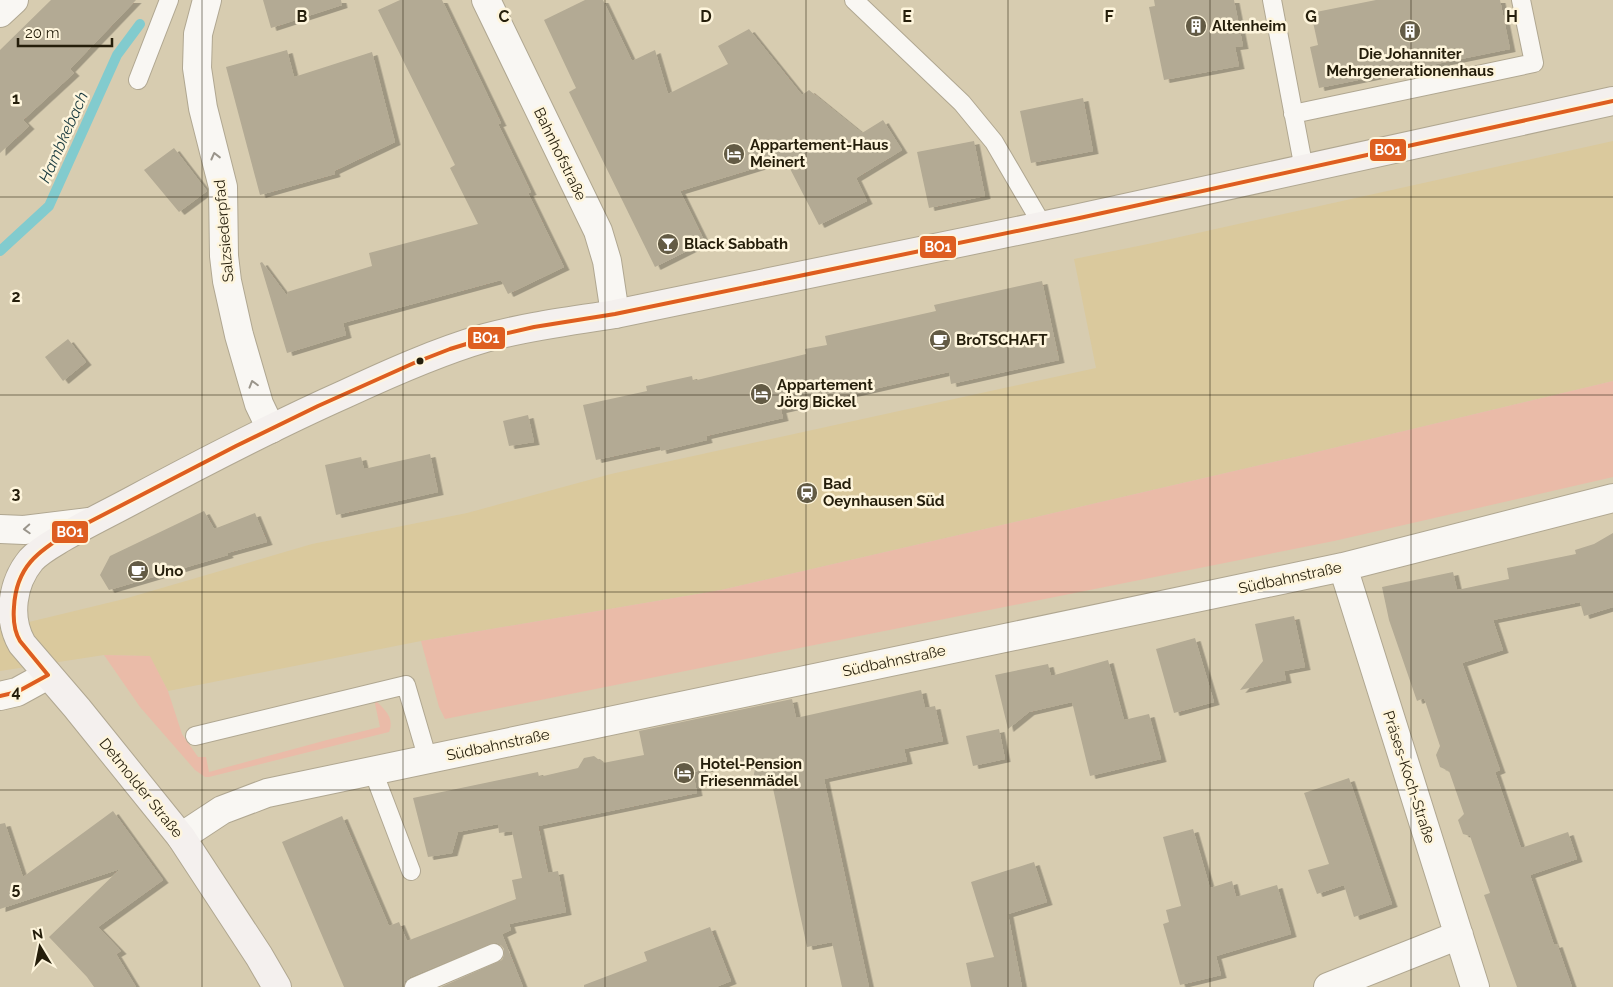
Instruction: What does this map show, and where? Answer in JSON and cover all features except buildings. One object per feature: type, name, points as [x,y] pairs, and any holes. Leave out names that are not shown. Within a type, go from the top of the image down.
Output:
[{"type":"main road","name":"Detmolder Straße","points":[[277,987],[229,908],[181,837],[77,708],[48,676],[16,634],[6,604],[15,591],[22,572],[32,559],[48,546],[90,522],[271,429],[405,366],[485,338],[544,325],[615,314],[1042,226],[1613,101]]},
{"type":"street","points":[[0,14],[14,0]]},
{"type":"street","name":"Salzsiederpfad","points":[[207,0],[198,34],[197,68],[203,108],[223,186],[224,256],[227,281],[239,335],[259,404],[271,429]]},
{"type":"street","name":"Bahnhofstraße","points":[[486,0],[598,231],[607,261],[615,314]]},
{"type":"street","name":"Südbahnstraße","points":[[181,837],[222,810],[267,793],[1343,567],[1613,498]]},
{"type":"street","points":[[0,528],[24,530],[90,522]]},
{"type":"street","name":"Präses-Koch-Straße","points":[[1343,567],[1476,987]]},
{"type":"street","points":[[0,696],[17,692],[48,676]]},
{"type":"street","points":[[1328,987],[1459,935]]},
{"type":"lane","points":[[138,80],[169,0]]},
{"type":"lane","points":[[854,0],[962,103],[989,135],[1042,226]]},
{"type":"lane","points":[[1272,0],[1304,169]]},
{"type":"lane","points":[[1293,114],[1534,63],[1521,0]]},
{"type":"lane","points":[[195,736],[406,685],[428,760]]},
{"type":"lane","points":[[373,771],[411,870]]},
{"type":"lane","points":[[414,987],[494,953]]},
{"type":"shaded area","points":[[1613,141],[1613,381],[721,590],[421,641],[168,691],[149,656],[104,655],[0,671],[0,629],[124,599],[312,544],[467,513],[611,474],[1096,368],[1074,259]]},
{"type":"shaded area","points":[[1613,381],[1613,477],[1334,541],[445,719],[439,707],[421,641],[721,590]]},
{"type":"shaded area","points":[[104,655],[150,656],[168,691],[182,734],[198,757],[206,757],[209,772],[380,727],[374,699],[390,718],[389,732],[205,777],[195,770],[140,707]]},
{"type":"waterway","name":"Hambkebach","points":[[0,251],[49,206],[117,55],[140,24]]},
{"type":"transit line","name":"BO1","points":[[0,696],[17,692],[48,675],[20,641],[15,629],[14,616],[19,581],[31,562],[48,546],[70,532],[236,446],[318,406],[450,349],[486,338],[534,327],[615,314],[1075,219],[1613,101]]},
{"type":"place","name":"Altenheim","points":[[1196,26]]},
{"type":"place","name":"Die Johanniter Mehrgenerationenhaus","points":[[1410,31]]},
{"type":"place","name":"Appartement-Haus Meinert","points":[[734,154]]},
{"type":"place","name":"Black Sabbath","points":[[668,244]]},
{"type":"place","name":"BroTSCHAFT","points":[[940,340]]},
{"type":"place","name":"Appartement Jörg Bickel","points":[[761,394]]},
{"type":"place","name":"Bad Oeynhausen Süd","points":[[807,493]]},
{"type":"place","name":"Uno","points":[[138,571]]},
{"type":"place","name":"Hotel-Pension Friesenmädel","points":[[684,773]]}]
